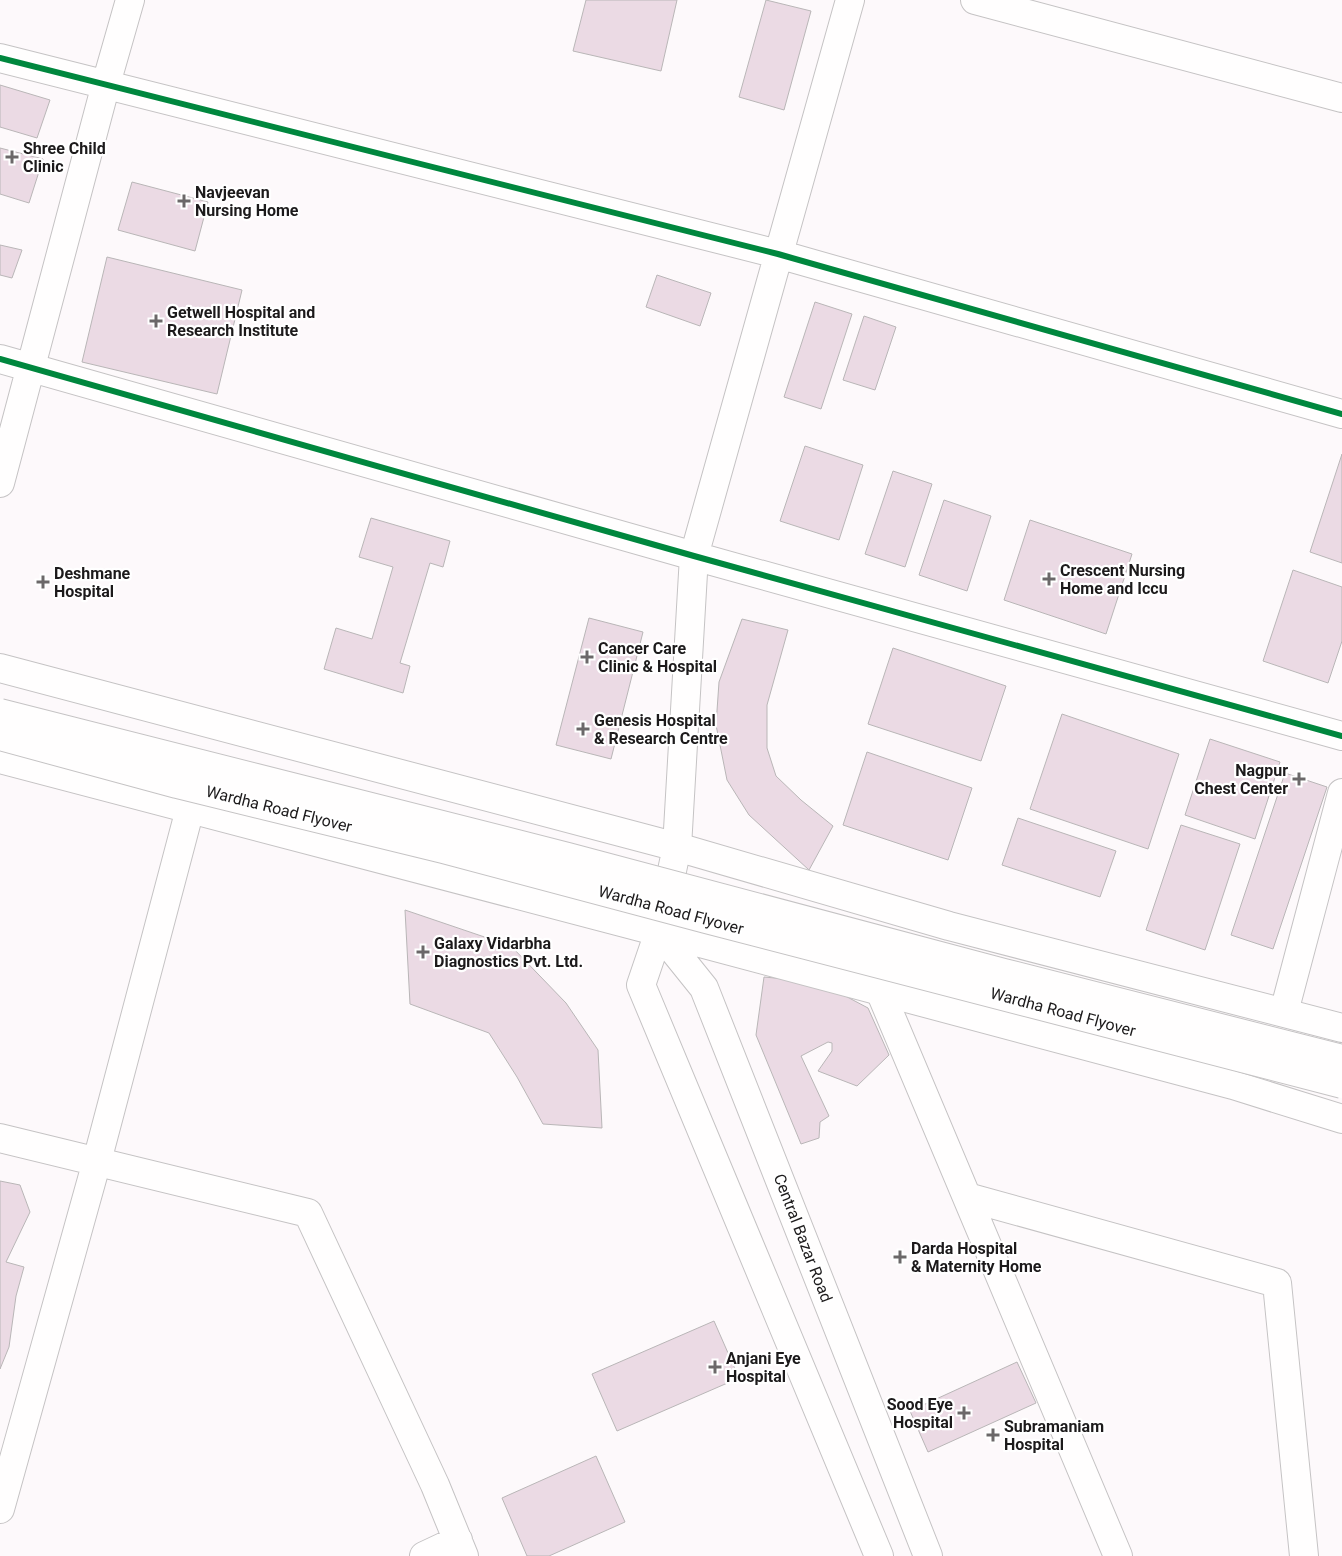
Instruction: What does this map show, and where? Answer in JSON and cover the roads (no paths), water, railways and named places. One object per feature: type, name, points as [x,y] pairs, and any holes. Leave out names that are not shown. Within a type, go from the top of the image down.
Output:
[{"type":"main road","points":[[0,483],[130,0]]},
{"type":"main road","points":[[850,0],[694,556],[678,847],[659,932],[641,986],[879,1556]]},
{"type":"main road","points":[[975,0],[1342,98]]},
{"type":"main road","points":[[0,58],[778,254],[1342,414]]},
{"type":"main road","points":[[0,359],[694,556],[1342,736]]},
{"type":"main road","points":[[0,668],[678,847],[949,926],[1342,1028]]},
{"type":"main road","name":"Wardha Road Flyover","points":[[0,713],[559,855],[1004,973],[1342,1059]]},
{"type":"main road","name":"Wardha Road Flyover","points":[[0,736],[177,784],[452,851],[1342,1084]]},
{"type":"main road","points":[[0,759],[1234,1085],[1342,1119]]},
{"type":"main road","points":[[1284,1012],[1342,793]]},
{"type":"main road","points":[[0,1509],[97,1161],[190,809]]},
{"type":"main road","name":"Central Bazar Road","points":[[659,932],[704,988],[928,1556]]},
{"type":"main road","points":[[880,991],[1118,1556]]},
{"type":"main road","points":[[0,1138],[308,1213],[435,1485],[461,1548],[424,1556]]},
{"type":"main road","points":[[967,1197],[1277,1283],[1304,1556]]},
{"type":"place","name":"Shree Child Clinic","points":[[12,157]]},
{"type":"place","name":"Navjeevan Nursing Home","points":[[184,201]]},
{"type":"place","name":"Getwell Hospital and Research Institute","points":[[156,321]]},
{"type":"place","name":"Crescent Nursing Home and Iccu","points":[[1049,579]]},
{"type":"place","name":"Deshmane Hospital","points":[[43,582]]},
{"type":"place","name":"Cancer Care Clinic & Hospital","points":[[587,657]]},
{"type":"place","name":"Genesis Hospital & Research Centre","points":[[583,729]]},
{"type":"place","name":"Nagpur Chest Center","points":[[1299,779]]},
{"type":"place","name":"Galaxy Vidarbha Diagnostics Pvt. Ltd.","points":[[423,952]]},
{"type":"place","name":"Darda Hospital & Maternity Home","points":[[900,1257]]},
{"type":"place","name":"Anjani Eye Hospital","points":[[715,1367]]},
{"type":"place","name":"Sood Eye Hospital","points":[[964,1413]]},
{"type":"place","name":"Subramaniam Hospital","points":[[993,1435]]}]
